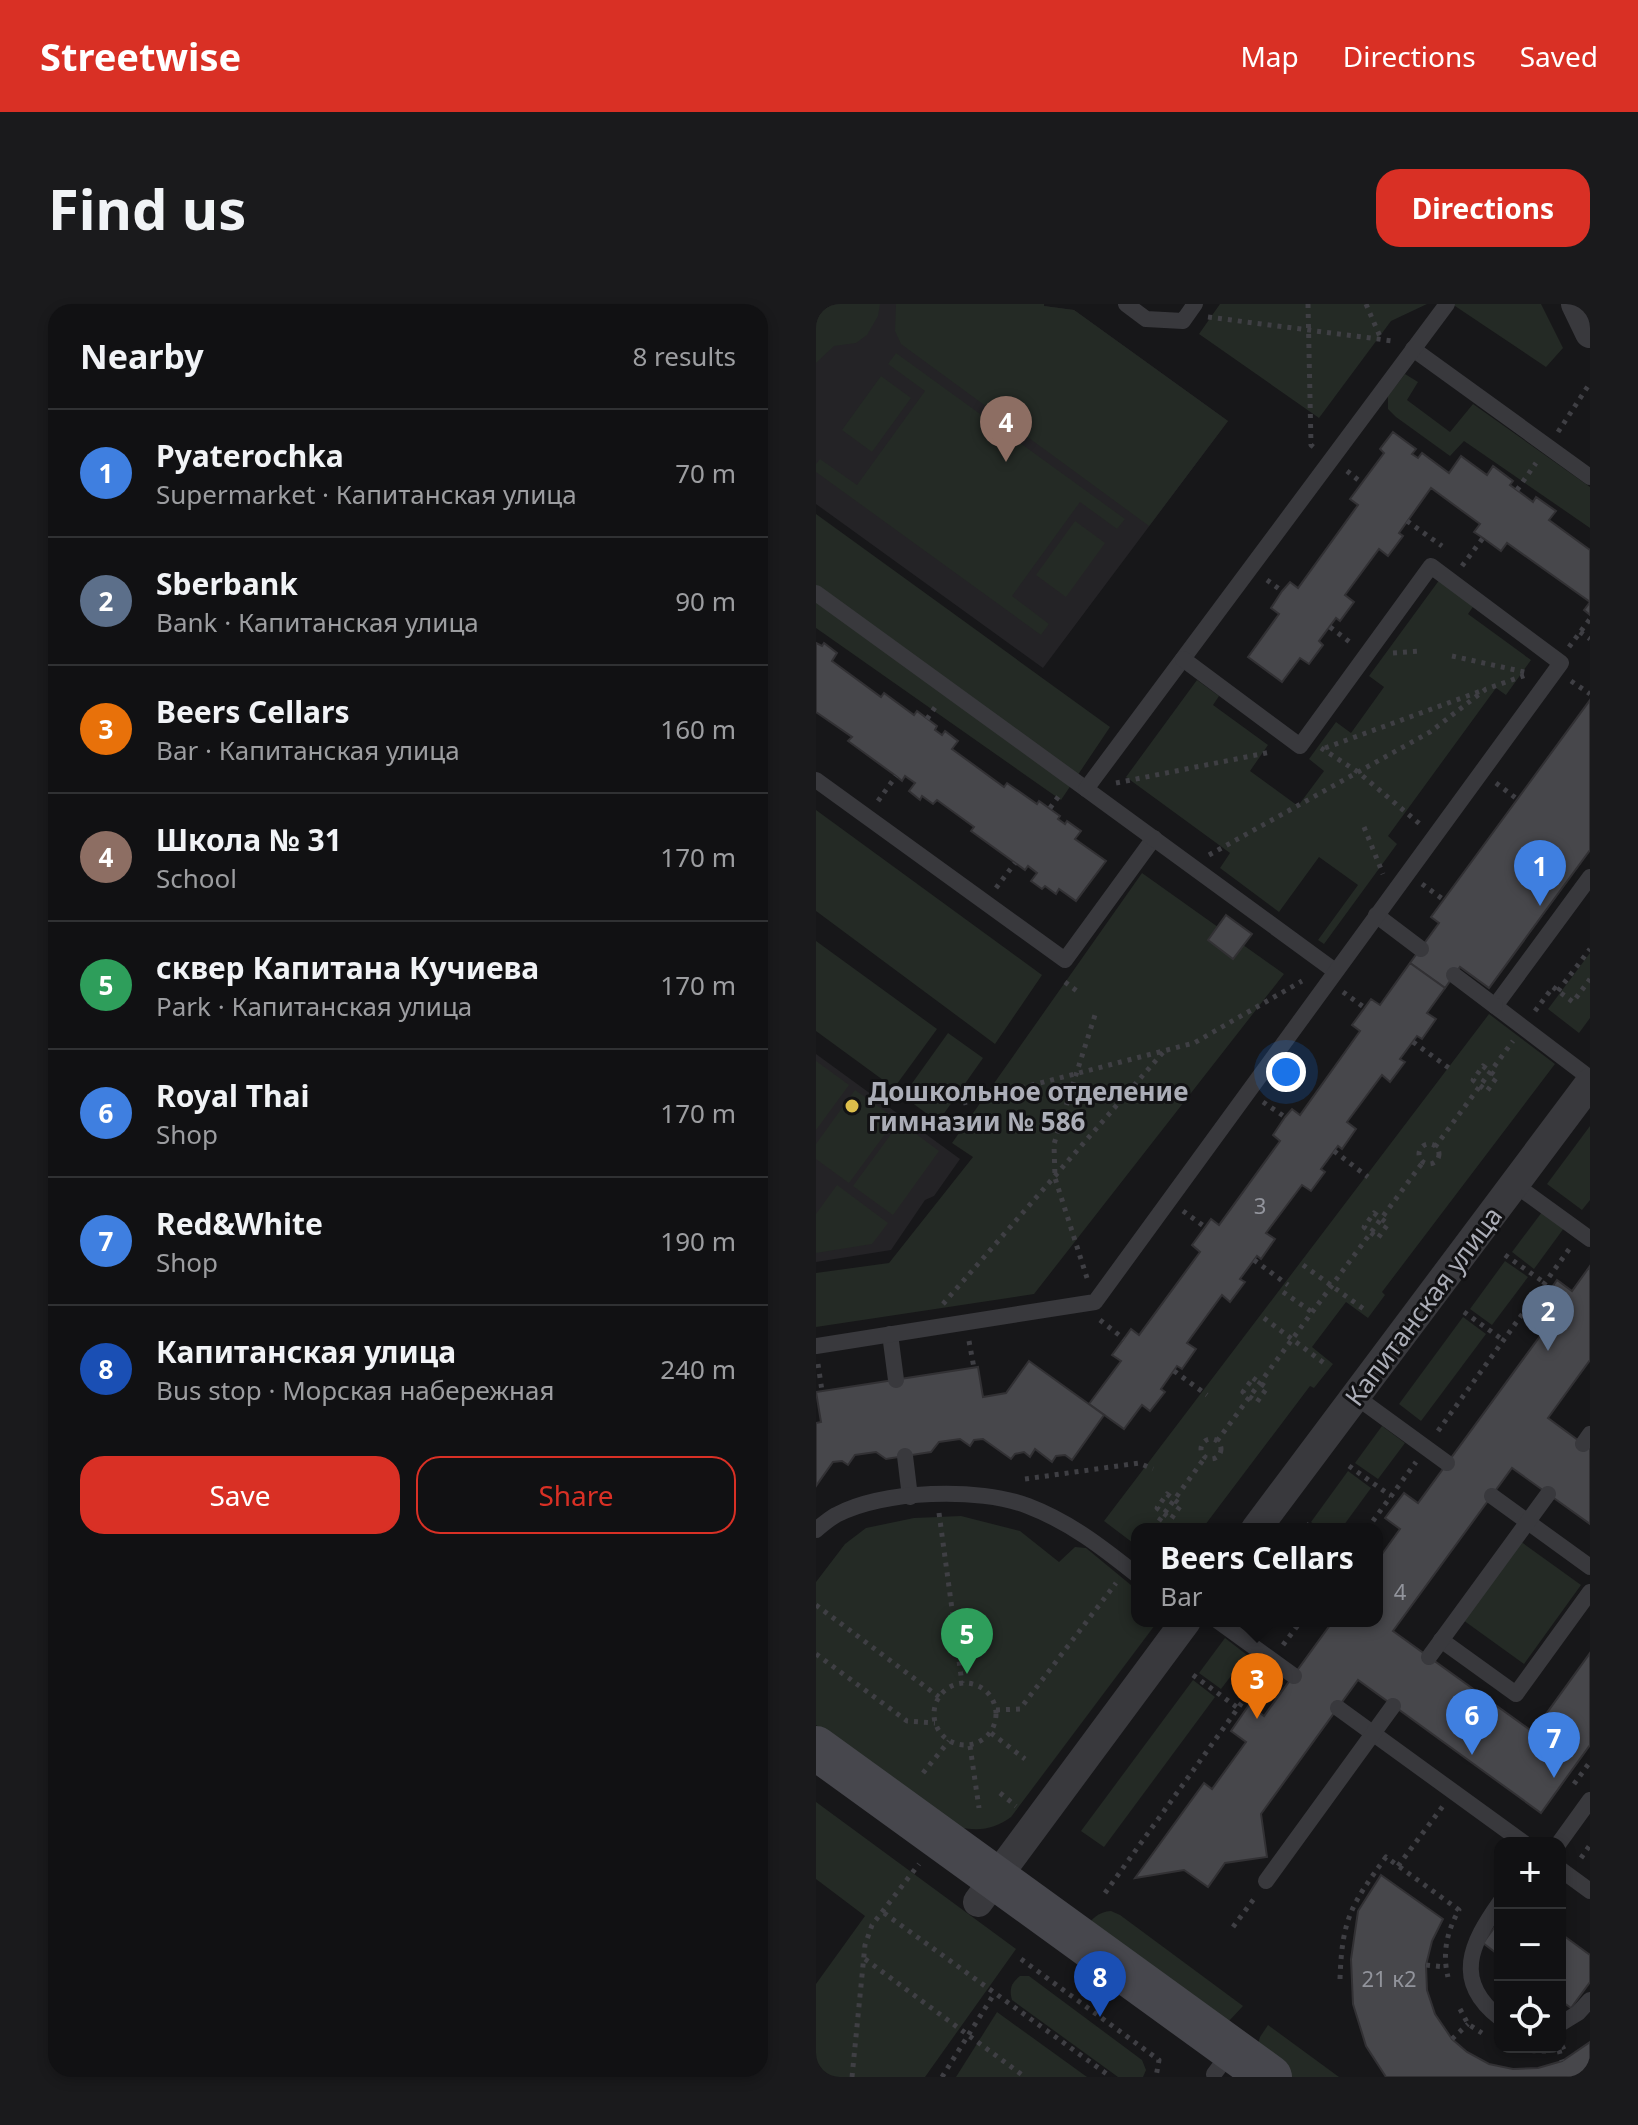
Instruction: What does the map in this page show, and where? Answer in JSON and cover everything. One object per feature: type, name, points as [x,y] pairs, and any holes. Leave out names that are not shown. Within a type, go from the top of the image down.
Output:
[{"type":"street","points":[[1576,304],[1590,333]]},
{"type":"street","name":"Капитанская улица","points":[[1260,1523],[1590,1080]]},
{"type":"street","points":[[987,1890],[1182,1627]]},
{"type":"street","points":[[816,1748],[987,1890],[1221,2067],[1270,2077]]},
{"type":"street","points":[[816,1785],[921,1861],[987,1890]]},
{"type":"lane","points":[[1126,304],[1146,319],[1183,321],[1191,310]]},
{"type":"lane","points":[[1086,789],[1447,304]]},
{"type":"lane","points":[[1413,349],[1590,477]]},
{"type":"lane","points":[[816,1348],[890,1334],[1092,1307],[1332,968],[1391,895],[1560,662],[1431,566],[1303,742],[1183,659]]},
{"type":"lane","points":[[816,593],[1332,968]]},
{"type":"lane","points":[[820,786],[1065,960],[1154,838]]},
{"type":"lane","points":[[1495,1006],[1590,877]]},
{"type":"lane","points":[[1376,915],[1421,949]]},
{"type":"lane","points":[[1454,975],[1590,1080]]},
{"type":"lane","points":[[1514,1184],[1586,1236]]},
{"type":"lane","points":[[890,1334],[896,1380]]},
{"type":"lane","points":[[1355,1396],[1447,1463]]},
{"type":"lane","points":[[905,1456],[910,1497]]},
{"type":"lane","points":[[1429,1657],[1548,1494]]},
{"type":"lane","points":[[816,1530],[836,1515],[870,1502],[936,1495],[980,1495],[1026,1505],[1062,1521],[1131,1570]]},
{"type":"lane","points":[[1492,1496],[1590,1567]]},
{"type":"lane","points":[[1441,1640],[1516,1694],[1590,1592]]},
{"type":"lane","points":[[1226,1627],[1294,1676]]},
{"type":"lane","points":[[1266,1881],[1393,1706]]},
{"type":"lane","points":[[1338,1708],[1516,1837]]},
{"type":"lane","points":[[1563,1837],[1590,1800]]},
{"type":"lane","points":[[1566,1873],[1590,1891]]},
{"type":"lane","points":[[1494,2012],[1477,1991],[1471,1975],[1471,1958],[1478,1934],[1495,1909]]},
{"type":"lane","points":[[1566,2020],[1590,2000]]},
{"type":"path","points":[[1308,304],[1311,445]]},
{"type":"path","points":[[1366,304],[1381,339]]},
{"type":"path","points":[[1191,310],[1405,343],[1413,349]]},
{"type":"path","points":[[1517,490],[1590,383]]},
{"type":"path","points":[[1407,521],[1465,563]]},
{"type":"path","points":[[1452,581],[1483,538]]},
{"type":"path","points":[[1303,742],[1311,754],[1560,662],[1590,619]]},
{"type":"path","points":[[1580,632],[1590,639]]},
{"type":"path","points":[[1452,656],[1530,674]]},
{"type":"path","points":[[1191,865],[1430,732],[1486,689]]},
{"type":"path","points":[[1086,789],[1303,742],[1323,749],[1358,772],[1434,836]]},
{"type":"path","points":[[866,817],[896,776]]},
{"type":"path","points":[[1364,827],[1391,895]]},
{"type":"path","points":[[985,903],[1015,863]]},
{"type":"path","points":[[1558,991],[1590,949]]},
{"type":"path","points":[[963,1103],[1194,1043],[1332,968]]},
{"type":"path","points":[[1435,1147],[1553,987],[1573,1002],[1590,979]]},
{"type":"path","points":[[1095,1015],[1054,1144],[1055,1178],[1092,1307],[1124,1339]]},
{"type":"path","points":[[1413,1042],[1449,1068]]},
{"type":"path","points":[[921,1330],[1166,1049]]},
{"type":"path","points":[[1426,1145],[1435,1147],[1439,1155],[1436,1162],[1423,1162],[1420,1150],[1426,1145]]},
{"type":"path","points":[[1334,1151],[1368,1177]]},
{"type":"path","points":[[1217,1441],[1423,1162]]},
{"type":"path","points":[[1371,1523],[1545,1283],[1586,1236]]},
{"type":"path","points":[[1505,1255],[1545,1283]]},
{"type":"path","points":[[1254,1260],[1288,1285]]},
{"type":"path","points":[[1303,1265],[1365,1310]]},
{"type":"path","points":[[1283,1292],[1312,1313]]},
{"type":"path","points":[[1464,1312],[1503,1340]]},
{"type":"path","points":[[1264,1318],[1324,1363]]},
{"type":"path","points":[[816,1348],[822,1391]]},
{"type":"path","points":[[1174,1371],[1207,1395]]},
{"type":"path","points":[[1205,1441],[1217,1441],[1221,1446],[1220,1453],[1215,1458],[1206,1456],[1201,1448],[1205,1441]]},
{"type":"path","points":[[1157,1523],[1206,1456]]},
{"type":"path","points":[[1025,1479],[1139,1463],[1153,1469]]},
{"type":"path","points":[[1349,1466],[1391,1496]]},
{"type":"path","points":[[936,1495],[962,1683]]},
{"type":"path","points":[[996,1710],[1020,1709],[1131,1572]]},
{"type":"path","points":[[816,1605],[939,1697]]},
{"type":"path","points":[[1105,1893],[1297,1627]]},
{"type":"path","points":[[816,1654],[907,1721],[935,1723]]},
{"type":"path","points":[[1193,1675],[1238,1708]]},
{"type":"path","points":[[962,1683],[985,1690],[996,1710],[991,1733],[970,1746],[949,1741],[940,1734],[933,1714],[945,1690],[962,1683]]},
{"type":"path","points":[[991,1733],[1025,1759]]},
{"type":"path","points":[[923,1773],[949,1741]]},
{"type":"path","points":[[970,1746],[979,1808]]},
{"type":"path","points":[[1398,1866],[1453,1792]]},
{"type":"path","points":[[1000,1793],[1017,1806]]},
{"type":"path","points":[[1340,1979],[1341,1945],[1346,1922],[1359,1894],[1386,1857],[1459,1910],[1450,1925],[1445,1949],[1449,1982]]},
{"type":"path","points":[[852,2077],[865,1945],[872,1925],[921,1861]]},
{"type":"path","points":[[1233,1927],[1266,1881]]},
{"type":"path","points":[[884,1913],[1111,2077]]},
{"type":"path","points":[[865,1959],[1025,2077]]},
{"type":"path","points":[[1021,1959],[1159,2060],[1156,2077]]},
{"type":"path","points":[[1426,1965],[1445,1967]]},
{"type":"path","points":[[942,2077],[994,1994]]},
{"type":"path","points":[[1453,1997],[1468,2024],[1492,2038]]},
{"type":"path","points":[[1452,2039],[1468,2024]]},
{"type":"path","points":[[1560,2053],[1562,2061]]},
{"type":"shaded area","points":[[816,304],[1044,304],[1074,310],[1228,421],[1043,668],[816,504]]},
{"type":"shaded area","points":[[816,304],[880,304],[878,316],[867,335],[856,343],[834,346],[816,363]]},
{"type":"shaded area","points":[[896,304],[1044,304],[1074,310],[1228,421],[1149,526],[901,344],[895,331]]},
{"type":"shaded area","points":[[1220,304],[1427,304],[1391,321],[1319,418],[1199,334]]},
{"type":"shaded area","points":[[1452,304],[1541,304],[1563,348],[1546,367]]},
{"type":"shaded area","points":[[896,353],[1125,519],[1117,529],[1080,502],[1012,596],[1049,624],[1041,635],[816,472],[820,459],[857,485],[925,391],[888,364]]},
{"type":"shaded area","points":[[1405,374],[1418,382],[1407,400],[1450,432],[1473,404],[1590,487],[1590,528],[1464,441],[1450,456],[1396,417],[1388,409],[1388,396]]},
{"type":"shaded area","points":[[881,376],[911,398],[872,452],[842,430]]},
{"type":"shaded area","points":[[816,514],[1110,727],[1061,800],[816,628]]},
{"type":"shaded area","points":[[1075,521],[1105,543],[1066,597],[1036,575]]},
{"type":"shaded area","points":[[1440,579],[1475,604],[1468,614],[1531,660],[1506,695],[1496,688],[1388,836],[1397,844],[1324,944],[1318,940],[1358,885],[1319,857],[1279,912],[1220,868],[1230,853],[1126,777],[1197,680],[1219,696],[1213,705],[1268,745],[1250,771],[1298,806],[1324,771],[1309,759],[1336,722],[1351,733],[1384,687],[1369,676]]},
{"type":"shaded area","points":[[816,810],[1042,975],[995,1044],[816,911]]},
{"type":"shaded area","points":[[1142,873],[1284,974],[1034,1294],[816,1327],[816,1273],[889,1263],[973,1157],[952,1143]]},
{"type":"shaded area","points":[[816,941],[937,1029],[894,1088],[816,1031]]},
{"type":"shaded area","points":[[1590,953],[1590,1018],[1579,1033],[1548,1009]]},
{"type":"shaded area","points":[[1489,1014],[1555,1064],[1382,1292],[1385,1295],[1368,1318],[1346,1302],[1312,1347],[1333,1364],[1314,1388],[1310,1386],[1207,1523],[1131,1523],[1131,1541],[1104,1521]]},
{"type":"shaded area","points":[[948,1033],[983,1058],[938,1122],[903,1096]]},
{"type":"shaded area","name":"Дошкольное отделение гимназии № 586","points":[[816,1054],[960,1159],[934,1196],[925,1200],[891,1250],[816,1262]]},
{"type":"shaded area","points":[[816,1061],[849,1085],[816,1130]]},
{"type":"shaded area","points":[[855,1090],[896,1119],[849,1183],[816,1159],[816,1144]]},
{"type":"shaded area","points":[[900,1122],[939,1151],[893,1215],[853,1186]]},
{"type":"shaded area","points":[[1590,1126],[1590,1200],[1582,1210],[1547,1184]]},
{"type":"shaded area","points":[[837,1185],[888,1223],[872,1244],[816,1253],[816,1214]]},
{"type":"shaded area","points":[[1542,1212],[1564,1228],[1534,1269],[1512,1252]]},
{"type":"shaded area","points":[[1505,1261],[1528,1277],[1492,1325],[1470,1309]]},
{"type":"shaded area","points":[[1463,1317],[1486,1334],[1421,1421],[1399,1404]]},
{"type":"shaded area","points":[[1382,1426],[1405,1443],[1378,1479],[1355,1463]]},
{"type":"shaded area","points":[[1348,1471],[1371,1488],[1345,1523],[1311,1522]]},
{"type":"shaded area","points":[[961,1516],[1020,1531],[1059,1562],[1075,1547],[1086,1548],[1131,1585],[1131,1627],[1154,1627],[1011,1817],[991,1827],[970,1829],[955,1826],[816,1725],[816,1582],[845,1544],[866,1528],[914,1518]]},
{"type":"shaded area","points":[[1520,1541],[1581,1585],[1524,1664],[1463,1620]]},
{"type":"shaded area","points":[[1225,1638],[1247,1655],[1221,1689],[1199,1673]]},
{"type":"shaded area","points":[[1193,1680],[1215,1697],[1104,1847],[1081,1831]]},
{"type":"shaded area","points":[[816,1802],[1016,1949],[925,2077],[816,2077],[816,1984],[865,1916],[816,1879]]},
{"type":"shaded area","points":[[1111,1911],[1243,2006],[1228,2022],[1085,1928],[1096,1916]]},
{"type":"shaded area","points":[[1020,1976],[1029,1976],[1142,2060],[1146,2070],[1143,2077],[1118,2077],[1012,2000],[1012,1986]]},
{"type":"shaded area","points":[[997,2012],[1087,2077],[956,2077]]},
{"type":"shaded area","points":[[1268,2025],[1339,2077],[1289,2077],[1258,2044]]},
{"type":"building","points":[[1393,432],[1416,449],[1412,454],[1418,458],[1422,453],[1449,473],[1461,456],[1487,475],[1493,466],[1513,481],[1510,485],[1533,502],[1536,497],[1556,511],[1549,520],[1590,550],[1590,602],[1507,543],[1501,551],[1474,532],[1480,524],[1431,488],[1399,533],[1403,536],[1388,556],[1379,549],[1345,595],[1354,602],[1340,621],[1336,618],[1319,641],[1323,645],[1309,664],[1300,658],[1282,682],[1248,657],[1279,614],[1271,608],[1282,591],[1290,582],[1298,588],[1358,505],[1350,499],[1384,453],[1380,449]]},
{"type":"building","points":[[816,643],[822,646],[824,643],[837,653],[832,661],[881,697],[884,693],[914,715],[917,711],[937,726],[935,730],[942,735],[945,731],[958,741],[952,749],[1004,787],[1007,783],[1037,804],[1039,801],[1060,816],[1058,819],[1065,824],[1067,821],[1081,831],[1075,839],[1106,861],[1076,901],[1059,889],[1056,894],[1045,886],[1042,889],[1031,881],[1037,873],[1028,866],[1025,870],[971,831],[974,827],[937,800],[933,804],[922,796],[920,800],[909,791],[915,783],[905,776],[902,781],[848,741],[852,737],[816,712]]},
{"type":"building","points":[[1590,700],[1590,850],[1489,988],[1460,967],[1445,988],[1410,963],[1439,923],[1431,917]]},
{"type":"building","points":[[1226,915],[1252,934],[1233,959],[1208,940]]},
{"type":"building","points":[[1410,963],[1445,988],[1427,1013],[1436,1019],[1422,1039],[1417,1036],[1400,1059],[1405,1062],[1390,1082],[1382,1075],[1347,1122],[1356,1129],[1342,1149],[1338,1146],[1321,1169],[1325,1172],[1311,1191],[1302,1185],[1266,1233],[1275,1239],[1261,1259],[1257,1256],[1240,1279],[1245,1282],[1230,1302],[1222,1295],[1187,1343],[1196,1349],[1182,1369],[1177,1366],[1161,1389],[1165,1392],[1150,1411],[1142,1405],[1124,1429],[1089,1404],[1121,1361],[1112,1355],[1131,1329],[1139,1335],[1200,1252],[1192,1245],[1211,1219],[1219,1225],[1280,1141],[1273,1135],[1285,1117],[1292,1109],[1300,1115],[1360,1031],[1352,1025],[1371,999],[1380,1005]]},
{"type":"building","points":[[1590,1266],[1590,1360],[1548,1418],[1590,1449],[1590,1524],[1512,1468],[1393,1631],[1533,1732],[1590,1653],[1590,1745],[1541,1813],[1358,1680],[1261,1814],[1267,1857],[1225,1863],[1208,1887],[1184,1870],[1135,1878],[1204,1783],[1212,1789],[1246,1742],[1231,1731],[1249,1705],[1264,1716],[1329,1627],[1383,1627],[1383,1553],[1400,1529],[1385,1518],[1404,1493],[1418,1503],[1554,1317],[1539,1306],[1557,1280],[1572,1291]]},
{"type":"building","points":[[1029,1361],[1104,1415],[1072,1460],[1065,1455],[1056,1456],[1052,1462],[1035,1449],[1030,1457],[1024,1452],[1015,1454],[1011,1459],[983,1439],[974,1440],[970,1446],[960,1439],[939,1442],[931,1452],[886,1459],[876,1452],[855,1455],[848,1465],[842,1461],[833,1462],[816,1486],[816,1423],[821,1422],[816,1392],[978,1367],[983,1397],[1006,1393]]},
{"type":"building","points":[[1381,1875],[1443,1919],[1432,1941],[1426,1965],[1427,1990],[1435,2014],[1452,2039],[1489,2064],[1513,2069],[1538,2068],[1562,2061],[1590,2042],[1590,2077],[1386,2077],[1366,2046],[1353,2004],[1351,1959],[1358,1911]]},
{"type":"building","points":[[1494,1928],[1494,1951],[1483,1943]]},
{"type":"building","points":[[1566,1937],[1590,1955],[1590,1982],[1571,2008],[1566,2004]]},
{"type":"place","name":"Школа № 31","points":[[1006,462]]},
{"type":"place","name":"Pyaterochka","points":[[1540,906]]},
{"type":"place","name":"Дошкольное отделение гимназии № 586","points":[[852,1106]]},
{"type":"place","name":"Sberbank","points":[[1548,1351]]},
{"type":"place","name":"сквер Капитана Кучиева","points":[[967,1674]]},
{"type":"place","name":"Beers Cellars","points":[[1257,1719]]},
{"type":"place","name":"Royal Thai","points":[[1472,1755]]},
{"type":"place","name":"Red&White","points":[[1554,1778]]},
{"type":"place","name":"Капитанская улица","points":[[1100,2017]]}]
